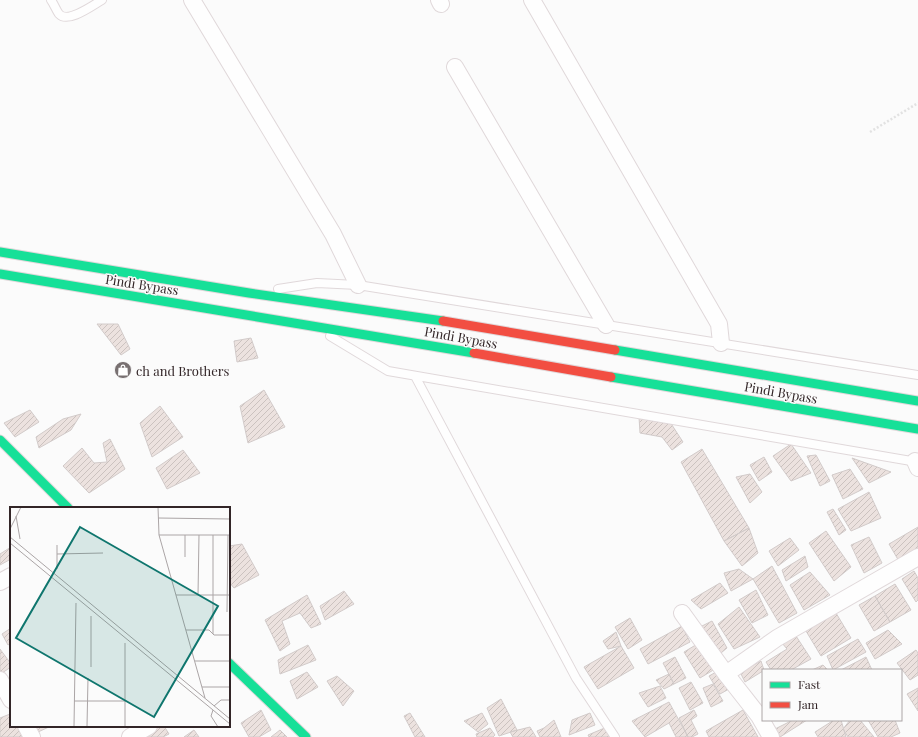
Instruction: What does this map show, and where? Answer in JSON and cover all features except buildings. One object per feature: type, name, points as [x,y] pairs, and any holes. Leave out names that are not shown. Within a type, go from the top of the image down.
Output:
[{"type":"main road","name":"Pindi Bypass","points":[[0,252],[250,293],[419,317],[918,401]]},
{"type":"main road","name":"Pindi Bypass","points":[[0,274],[312,325],[918,429]]},
{"type":"main road","points":[[0,440],[67,507]]},
{"type":"main road","points":[[233,672],[306,737]]},
{"type":"street","points":[[192,0],[333,234],[358,285]]},
{"type":"street","points":[[532,0],[719,324],[721,343]]},
{"type":"street","points":[[455,67],[606,325]]},
{"type":"street","points":[[726,674],[777,638],[918,557]]},
{"type":"street","points":[[0,582],[10,577]]},
{"type":"street","points":[[682,613],[726,674],[759,716],[771,737]]},
{"type":"street","points":[[0,680],[10,698]]},
{"type":"street","points":[[27,727],[32,737]]},
{"type":"street","points":[[131,737],[146,727]]},
{"type":"lane","points":[[52,0],[59,14],[69,18],[102,0]]},
{"type":"lane","points":[[250,293],[317,284],[358,285],[918,375]]},
{"type":"lane","points":[[312,325],[388,371],[917,464]]},
{"type":"lane","points":[[415,376],[576,678],[615,737]]},
{"type":"path","points":[[870,132],[918,103]]},
{"type":"traffic: fast","points":[[0,252],[249,293],[443,321]]},
{"type":"traffic: fast","points":[[0,274],[474,353]]},
{"type":"traffic: fast","points":[[615,350],[918,401]]},
{"type":"traffic: fast","points":[[611,377],[918,429]]},
{"type":"traffic: fast","points":[[0,440],[67,507]]},
{"type":"traffic: fast","points":[[230,664],[306,737]]},
{"type":"traffic: jam","points":[[443,321],[615,350]]},
{"type":"traffic: jam","points":[[474,353],[611,377]]},
{"type":"place","name":"ch and Brothers","points":[[123,370]]}]
